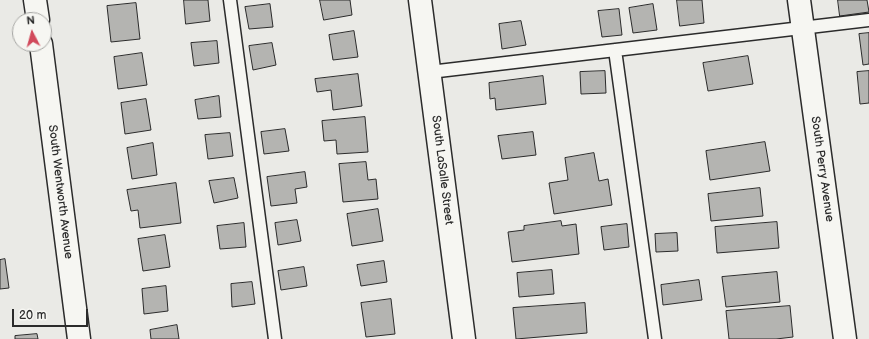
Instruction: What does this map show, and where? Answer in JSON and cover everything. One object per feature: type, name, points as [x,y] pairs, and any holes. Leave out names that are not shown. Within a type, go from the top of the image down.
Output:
[{"type":"street","points":[[35,0],[37,12]]},
{"type":"street","name":"South LaSalle Street","points":[[420,0],[464,339]]},
{"type":"street","name":"South Perry Avenue","points":[[799,0],[845,339]]},
{"type":"street","name":"South Wentworth Avenue","points":[[42,52],[79,339]]},
{"type":"lane","points":[[230,0],[275,339]]},
{"type":"lane","points":[[430,72],[869,20]]},
{"type":"lane","points":[[615,50],[655,339]]},
{"type":"building","points":[[184,0],[208,0],[210,21],[186,24]]},
{"type":"building","points":[[320,0],[350,0],[352,15],[324,20]]},
{"type":"building","points":[[677,0],[702,0],[704,23],[680,26]]},
{"type":"building","points":[[838,0],[867,0],[869,12],[840,16]]},
{"type":"building","points":[[136,3],[140,39],[111,42],[107,6]]},
{"type":"building","points":[[270,4],[273,27],[249,29],[245,7]]},
{"type":"building","points":[[653,4],[657,30],[633,33],[629,8]]},
{"type":"building","points":[[619,9],[622,35],[602,37],[598,11]]},
{"type":"building","points":[[521,21],[526,45],[502,49],[499,24]]},
{"type":"building","points":[[354,31],[358,57],[333,60],[329,35]]},
{"type":"building","points":[[869,33],[869,64],[863,65],[859,34]]},
{"type":"building","points":[[217,41],[219,63],[194,66],[191,43]]},
{"type":"building","points":[[272,43],[276,65],[253,70],[249,46]]},
{"type":"building","points":[[142,53],[147,85],[118,89],[114,57]]},
{"type":"building","points":[[748,56],[753,84],[708,91],[703,63]]},
{"type":"building","points":[[605,71],[606,93],[581,94],[580,72]]},
{"type":"building","points":[[869,71],[869,103],[860,104],[857,72]]},
{"type":"building","points":[[358,74],[362,106],[333,110],[331,90],[317,92],[315,79]]},
{"type":"building","points":[[543,76],[546,104],[496,110],[495,98],[490,99],[489,83]]},
{"type":"building","points":[[219,96],[221,117],[198,119],[195,100]]},
{"type":"building","points":[[146,99],[151,130],[125,134],[121,103]]},
{"type":"building","points":[[365,117],[368,152],[337,154],[336,140],[324,141],[322,121]]},
{"type":"building","points":[[285,129],[289,151],[264,154],[261,132]]},
{"type":"building","points":[[533,132],[536,155],[502,159],[498,136]]},
{"type":"building","points":[[230,133],[233,156],[208,159],[205,135]]},
{"type":"building","points":[[765,142],[770,171],[710,180],[706,151]]},
{"type":"building","points":[[153,143],[157,175],[132,179],[127,148]]},
{"type":"building","points":[[594,153],[599,181],[608,179],[612,205],[554,214],[549,183],[568,180],[565,158]]},
{"type":"building","points":[[366,162],[368,180],[376,179],[378,199],[343,202],[339,164]]},
{"type":"building","points":[[305,172],[307,187],[295,189],[297,203],[271,206],[267,177]]},
{"type":"building","points":[[234,178],[238,198],[214,203],[209,181]]},
{"type":"building","points":[[176,183],[181,223],[140,228],[138,210],[131,211],[127,190]]},
{"type":"building","points":[[760,188],[763,216],[711,221],[708,194]]},
{"type":"building","points":[[378,209],[383,241],[352,246],[347,214]]},
{"type":"building","points":[[297,220],[301,241],[278,245],[275,223]]},
{"type":"building","points":[[561,221],[562,226],[576,224],[579,254],[512,262],[508,232],[524,230],[524,226]]},
{"type":"building","points":[[777,222],[779,248],[717,253],[715,227]]},
{"type":"building","points":[[244,223],[246,247],[220,249],[217,226]]},
{"type":"building","points":[[627,224],[629,247],[604,250],[601,227]]},
{"type":"building","points":[[677,233],[678,251],[656,252],[655,234]]},
{"type":"building","points":[[165,235],[170,267],[143,271],[138,239]]},
{"type":"building","points":[[5,259],[9,288],[0,289],[0,260]]},
{"type":"building","points":[[384,261],[387,282],[361,286],[357,265]]},
{"type":"building","points":[[304,267],[307,286],[281,290],[278,271]]},
{"type":"building","points":[[552,270],[554,294],[519,297],[517,273]]},
{"type":"building","points":[[777,272],[780,302],[726,307],[722,277]]},
{"type":"building","points":[[699,280],[702,300],[663,305],[661,285]]},
{"type":"building","points":[[252,282],[255,304],[232,307],[231,284]]},
{"type":"building","points":[[166,286],[168,311],[144,314],[142,289]]},
{"type":"building","points":[[391,299],[395,334],[366,337],[361,303]]},
{"type":"building","points":[[585,303],[587,333],[516,339],[513,308]]},
{"type":"building","points":[[790,306],[793,337],[776,339],[729,339],[726,311]]},
{"type":"building","points":[[177,325],[179,339],[151,339],[150,330]]},
{"type":"building","points":[[37,334],[38,339],[15,339],[15,336]]}]
